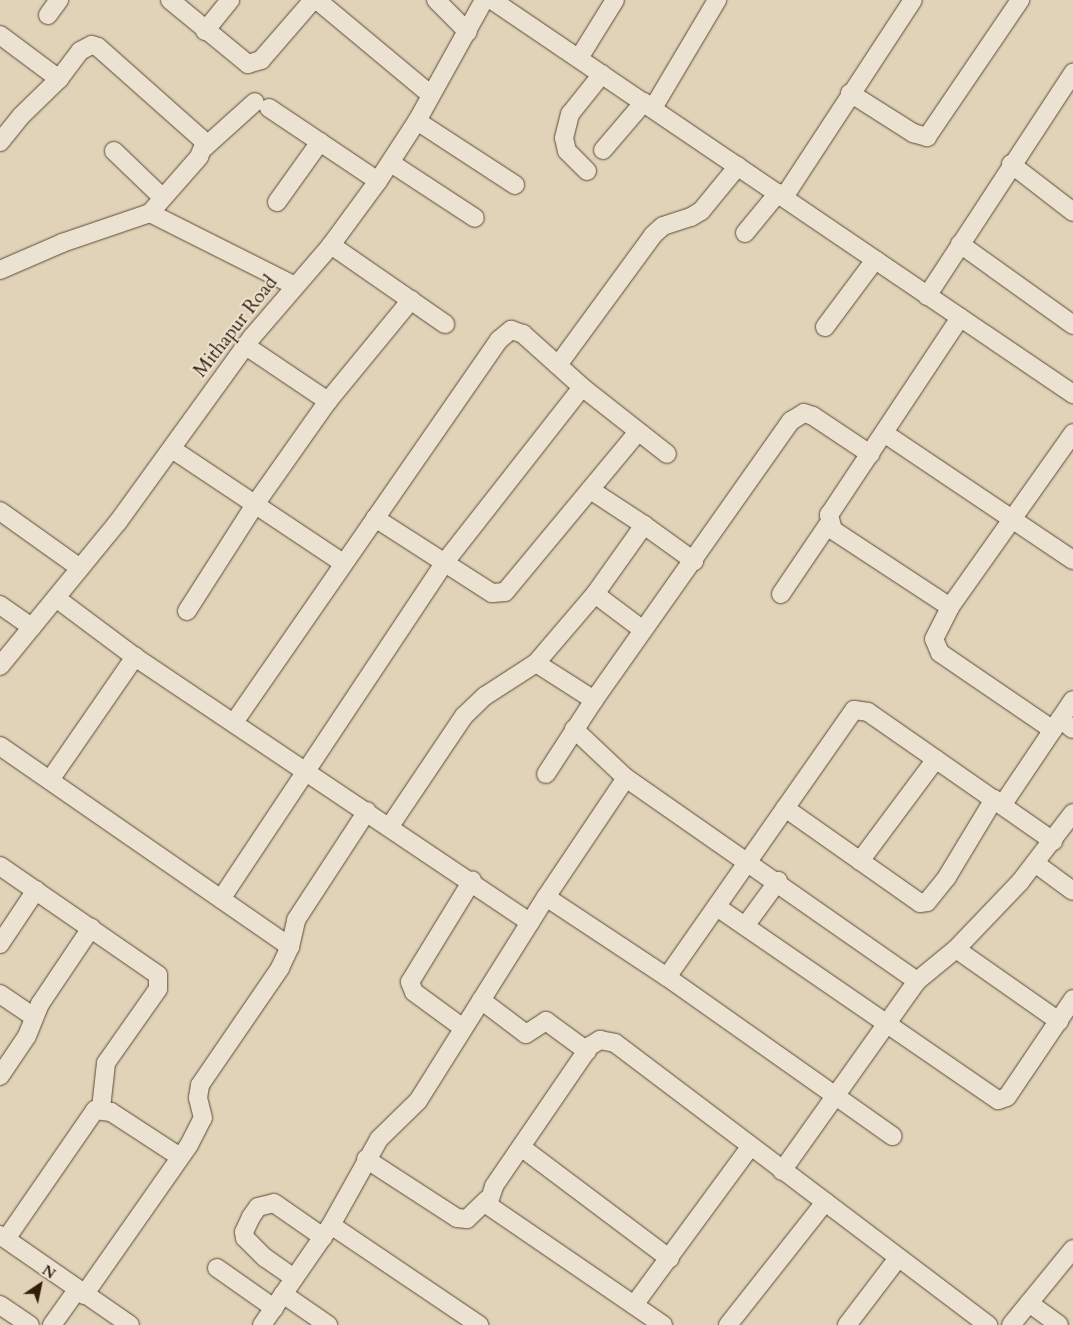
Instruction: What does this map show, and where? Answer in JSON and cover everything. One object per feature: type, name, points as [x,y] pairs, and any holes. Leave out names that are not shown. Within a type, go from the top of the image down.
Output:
[{"type":"street","points":[[48,15],[59,0]]},
{"type":"street","points":[[170,0],[240,61],[256,64],[312,0]]},
{"type":"street","points":[[205,31],[230,0]]},
{"type":"street","points":[[317,0],[432,95]]},
{"type":"street","points":[[436,0],[468,32]]},
{"type":"street","name":"Mithapur Road","points":[[0,666],[80,568],[172,449],[246,346],[331,245],[378,181],[417,121],[468,32],[484,0]]},
{"type":"street","points":[[492,0],[649,105],[927,296],[1072,390]]},
{"type":"street","points":[[579,58],[615,0]]},
{"type":"street","points":[[745,233],[781,195],[913,0]]},
{"type":"street","points":[[850,93],[913,133],[927,137],[1020,0]]},
{"type":"street","points":[[603,150],[649,105],[709,3]]},
{"type":"street","points":[[0,35],[59,79]]},
{"type":"street","points":[[0,142],[21,116],[59,79],[80,51],[92,45],[98,47],[151,91],[202,139],[205,147]]},
{"type":"street","points":[[927,296],[1011,164],[1073,73]]},
{"type":"street","points":[[587,171],[566,151],[564,138],[570,114],[602,74]]},
{"type":"street","points":[[0,253],[8,267],[62,243],[150,213],[205,147],[262,105],[378,181]]},
{"type":"street","points":[[417,121],[515,185]]},
{"type":"street","points":[[277,202],[320,142]]},
{"type":"street","points":[[114,151],[162,197]]},
{"type":"street","points":[[391,162],[475,218]]},
{"type":"street","points":[[1011,164],[1073,212]]},
{"type":"street","points":[[558,365],[653,235],[663,226],[692,217],[700,211],[738,166]]},
{"type":"street","points":[[150,213],[295,286]]},
{"type":"street","points":[[960,244],[1073,325]]},
{"type":"street","points":[[331,245],[445,324]]},
{"type":"street","points":[[826,327],[874,260]]},
{"type":"street","points":[[187,612],[256,503],[328,401],[410,300]]},
{"type":"street","points":[[950,607],[833,530],[829,523],[828,515],[960,318]]},
{"type":"street","points":[[235,721],[343,563],[506,333],[517,330],[523,334],[582,387],[667,454]]},
{"type":"street","points":[[246,346],[328,401]]},
{"type":"street","points":[[221,899],[445,562],[582,387]]},
{"type":"street","points":[[546,774],[574,729],[643,630],[798,415],[813,416],[827,423],[870,454]]},
{"type":"street","points":[[375,518],[492,593],[505,592],[592,491],[638,432]]},
{"type":"street","points":[[884,433],[1073,560]]},
{"type":"street","points":[[1062,726],[940,653],[934,639],[950,607],[1073,433]]},
{"type":"street","points":[[172,449],[256,503],[343,563]]},
{"type":"street","points":[[592,491],[694,560]]},
{"type":"street","points":[[0,511],[80,568]]},
{"type":"street","points":[[781,594],[829,523]]},
{"type":"street","points":[[390,826],[464,716],[485,696],[536,663],[594,594],[644,525]]},
{"type":"street","points":[[594,594],[643,630]]},
{"type":"street","points":[[56,598],[135,657],[307,769],[530,922]]},
{"type":"street","points":[[0,605],[32,627]]},
{"type":"street","points":[[50,780],[135,657]]},
{"type":"street","points":[[536,663],[594,700]]},
{"type":"street","points":[[785,808],[911,899],[927,902],[947,877],[998,802],[1062,726],[1073,700]]},
{"type":"street","points":[[667,977],[854,710],[868,712],[1053,841]]},
{"type":"street","points":[[574,729],[626,778],[778,881],[917,981]]},
{"type":"street","points":[[0,746],[290,947]]},
{"type":"street","points":[[860,861],[936,759]]},
{"type":"street","points":[[262,1325],[327,1231],[366,1159],[384,1135],[418,1101],[546,897],[626,778]]},
{"type":"street","points":[[52,1325],[81,1293],[180,1157],[203,1118],[198,1098],[200,1085],[280,968],[290,947],[294,928],[305,904],[367,811]]},
{"type":"street","points":[[782,1171],[917,981],[956,948],[1036,863],[1073,813]]},
{"type":"street","points":[[1036,863],[1073,890]]},
{"type":"street","points":[[0,866],[151,969],[160,980],[106,1062],[101,1108]]},
{"type":"street","points":[[463,1028],[414,992],[410,982],[472,881]]},
{"type":"street","points":[[745,926],[778,881]]},
{"type":"street","points":[[0,944],[36,890]]},
{"type":"street","points":[[546,897],[667,977],[892,1136]]},
{"type":"street","points":[[717,907],[998,1100],[1007,1097],[1073,999]]},
{"type":"street","points":[[0,1076],[27,1036],[34,1017],[91,928]]},
{"type":"street","points":[[956,948],[1059,1021]]},
{"type":"street","points":[[0,994],[34,1017]]},
{"type":"street","points":[[481,1000],[526,1034],[546,1021],[587,1051]]},
{"type":"street","points":[[366,1159],[457,1218],[467,1219],[487,1200],[587,1051],[600,1040],[615,1044],[988,1325]]},
{"type":"street","points":[[101,1108],[180,1157]]},
{"type":"street","points":[[101,1108],[89,1116],[3,1237],[81,1293],[130,1325]]},
{"type":"street","points":[[634,1305],[751,1146]]},
{"type":"street","points":[[521,1147],[670,1258]]},
{"type":"street","points":[[487,1200],[492,1211],[663,1325]]},
{"type":"street","points":[[728,1325],[825,1202]]},
{"type":"street","points":[[294,1278],[265,1258],[245,1238],[244,1232],[258,1207],[274,1203],[327,1231],[473,1323]]},
{"type":"street","points":[[1011,1325],[1071,1256]]},
{"type":"street","points":[[847,1325],[898,1258]]},
{"type":"street","points":[[217,1268],[328,1325]]},
{"type":"street","points":[[1029,1303],[1058,1325]]},
{"type":"street","points":[[0,1305],[30,1325]]}]
